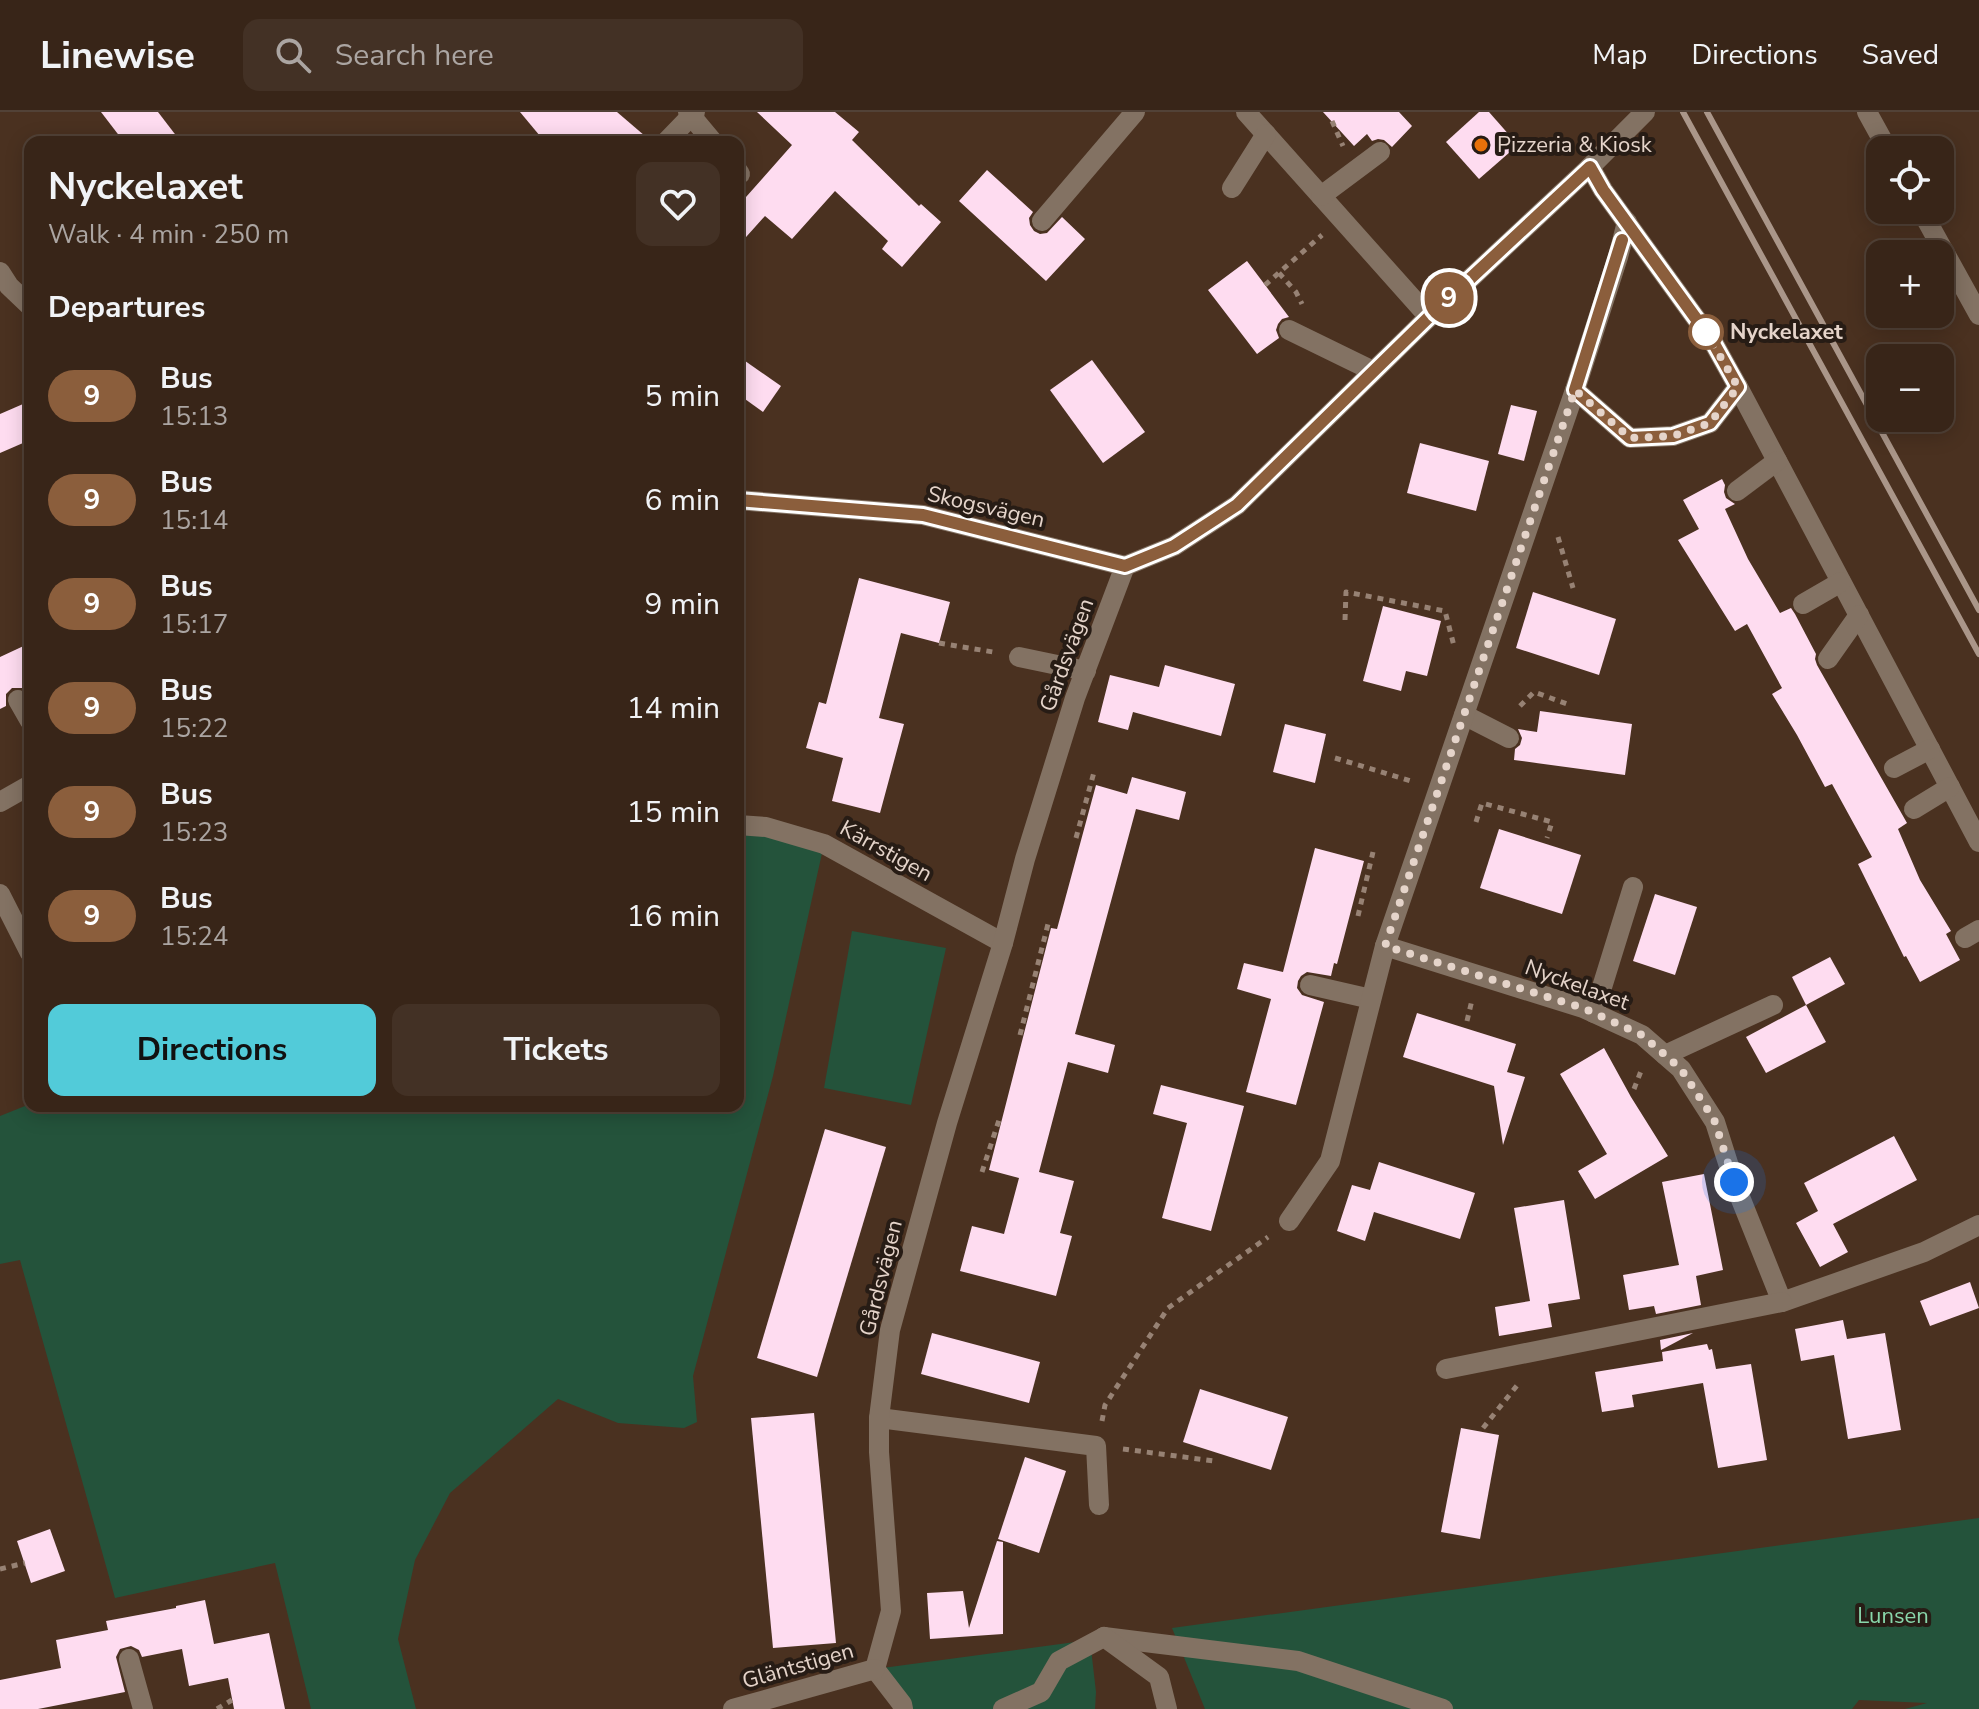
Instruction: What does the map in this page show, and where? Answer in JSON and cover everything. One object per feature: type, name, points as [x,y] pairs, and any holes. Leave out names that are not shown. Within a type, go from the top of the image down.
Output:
[{"type":"street","points":[[1042,221],[1135,112]]},
{"type":"street","points":[[1246,112],[1429,317]]},
{"type":"street","points":[[1867,112],[1880,136]]},
{"type":"street","points":[[671,136],[691,113],[708,136]]},
{"type":"street","points":[[1125,566],[1174,546],[1237,505],[1429,317],[1590,167],[1637,115]]},
{"type":"street","points":[[1232,188],[1266,134]]},
{"type":"street","points":[[1321,196],[1380,152]]},
{"type":"street","points":[[1590,167],[1603,190],[1713,342],[1979,842]]},
{"type":"street","points":[[1289,1221],[1330,1161],[1385,946],[1575,390],[1627,222]]},
{"type":"street","points":[[1929,224],[1979,315]]},
{"type":"street","points":[[3,283],[24,301]]},
{"type":"street","points":[[1289,330],[1373,371]]},
{"type":"street","points":[[1575,390],[1630,438],[1673,436],[1710,423],[1738,387]]},
{"type":"street","points":[[1737,491],[1777,461]]},
{"type":"street","name":"Skogsvägen","points":[[744,500],[923,515],[1125,566]]},
{"type":"street","name":"Gårdsvägen","points":[[875,1669],[891,1611],[879,1452],[879,1418],[890,1330],[1025,859],[1075,698],[1125,566]]},
{"type":"street","points":[[1803,604],[1841,582]]},
{"type":"street","points":[[1828,659],[1859,615]]},
{"type":"street","points":[[1019,657],[1086,671]]},
{"type":"street","points":[[18,700],[24,710]]},
{"type":"street","points":[[1464,715],[1509,738]]},
{"type":"street","points":[[1894,768],[1930,749]]},
{"type":"street","points":[[1914,809],[1950,787]]},
{"type":"street","points":[[0,802],[24,788]]},
{"type":"street","name":"Kärrstigen","points":[[744,825],[766,827],[824,844],[1003,943]]},
{"type":"street","points":[[1594,1013],[1633,887]]},
{"type":"street","points":[[0,894],[24,941]]},
{"type":"street","name":"Nyckelaxet","points":[[1385,946],[1583,1008],[1642,1035],[1681,1069],[1715,1122],[1734,1182],[1782,1302]]},
{"type":"street","points":[[1310,985],[1371,999]]},
{"type":"street","points":[[1665,1055],[1773,1005]]},
{"type":"street","points":[[1446,1369],[1782,1302],[1924,1252],[1979,1225]]},
{"type":"street","points":[[879,1418],[1096,1446],[1099,1505]]},
{"type":"street","points":[[1003,1709],[1041,1692],[1059,1661],[1104,1637],[1298,1661],[1443,1709]]},
{"type":"street","points":[[1104,1637],[1159,1677],[1167,1709]]},
{"type":"street","points":[[129,1659],[143,1709]]},
{"type":"street","points":[[875,1669],[903,1709]]},
{"type":"street","name":"Gläntstigen","points":[[733,1709],[875,1669]]},
{"type":"path","points":[[1265,285],[1341,219]]},
{"type":"path","points":[[1558,537],[1573,588]]},
{"type":"path","points":[[1345,620],[1346,592],[1445,611],[1454,646]]},
{"type":"path","points":[[939,643],[1019,657]]},
{"type":"path","points":[[1520,706],[1534,692],[1570,705]]},
{"type":"path","points":[[1335,758],[1438,790]]},
{"type":"path","points":[[1076,838],[1094,772]]},
{"type":"path","points":[[1476,822],[1482,803],[1552,822],[1547,838]]},
{"type":"path","points":[[1358,916],[1373,852]]},
{"type":"path","points":[[1020,1035],[1049,920]]},
{"type":"path","points":[[982,1172],[999,1120]]},
{"type":"path","points":[[1214,1461],[1096,1446],[1105,1405],[1168,1308],[1289,1221]]},
{"type":"path","points":[[1483,1428],[1548,1349]]},
{"type":"path","points":[[0,1569],[25,1563]]},
{"type":"path","points":[[217,1709],[232,1700]]},
{"type":"green space","points":[[744,826],[824,844],[773,1076],[693,1376],[697,1422],[684,1428],[618,1423],[558,1399],[450,1493],[415,1560],[398,1639],[416,1709],[311,1709],[275,1563],[115,1598],[20,1260],[0,1264],[0,1116],[24,1106],[24,1112],[744,1112]]},
{"type":"green space","points":[[852,931],[946,948],[911,1105],[824,1088]]},
{"type":"green space","name":"Lunsen","points":[[1979,1518],[1979,1709],[1905,1709],[1927,1703],[1859,1700],[1852,1709],[1205,1709],[1172,1628]]},
{"type":"green space","points":[[1090,1640],[1095,1709],[903,1709],[875,1669]]},
{"type":"building","points":[[101,112],[158,112],[176,136],[119,136]]},
{"type":"building","points":[[520,112],[617,112],[645,136],[540,136]]},
{"type":"building","points":[[757,112],[835,112],[859,132],[852,140],[919,206],[921,204],[941,222],[902,267],[882,249],[888,241],[835,191],[792,239],[765,216],[744,239],[744,199],[792,145]]},
{"type":"building","points":[[1323,112],[1399,112],[1412,126],[1392,147],[1384,140],[1372,141],[1367,134],[1354,146]]},
{"type":"building","points":[[1479,112],[1489,112],[1518,145],[1479,179],[1446,142]]},
{"type":"building","points":[[987,170],[1033,212],[1029,218],[1034,231],[1047,233],[1062,217],[1085,239],[1046,281],[959,201]]},
{"type":"building","points":[[1247,261],[1289,317],[1278,324],[1276,330],[1279,338],[1257,354],[1208,290]]},
{"type":"building","points":[[744,360],[781,386],[763,412],[744,398]]},
{"type":"building","points":[[1092,360],[1145,432],[1103,463],[1050,390]]},
{"type":"building","points":[[24,404],[24,443],[0,453],[0,414]]},
{"type":"building","points":[[1511,405],[1537,411],[1524,461],[1498,454]]},
{"type":"building","points":[[1420,443],[1489,461],[1476,511],[1407,493]]},
{"type":"building","points":[[1722,479],[1726,498],[1735,504],[1725,509],[1748,559],[1780,613],[1791,608],[1795,614],[1816,654],[1817,665],[1907,823],[1898,829],[1920,880],[1951,931],[1946,934],[1960,960],[1920,982],[1904,957],[1858,864],[1872,857],[1832,784],[1825,787],[1772,694],[1782,688],[1747,624],[1735,631],[1678,540],[1699,529],[1683,500]]},
{"type":"building","points":[[859,578],[950,602],[939,643],[901,633],[879,718],[904,724],[880,813],[832,801],[843,758],[806,748],[819,702],[826,704]]},
{"type":"building","points":[[1533,592],[1616,619],[1599,675],[1516,648]]},
{"type":"building","points":[[1383,606],[1441,621],[1427,676],[1406,671],[1401,691],[1363,681]]},
{"type":"building","points":[[24,646],[24,688],[12,688],[6,694],[6,706],[0,709],[0,657]]},
{"type":"building","points":[[1165,665],[1235,684],[1221,736],[1133,712],[1128,730],[1098,722],[1110,675],[1159,687]]},
{"type":"building","points":[[1540,711],[1632,724],[1625,775],[1514,760],[1515,749],[1522,738],[1518,729],[1537,732]]},
{"type":"building","points":[[1285,724],[1326,734],[1315,783],[1273,772]]},
{"type":"building","points":[[1132,777],[1186,792],[1179,820],[1136,809],[1075,1034],[1115,1045],[1108,1073],[1068,1062],[1039,1172],[1074,1181],[1060,1233],[1072,1236],[1056,1296],[960,1271],[972,1226],[1004,1234],[1019,1178],[989,1170],[1051,928],[1057,929],[1096,785],[1127,794]]},
{"type":"building","points":[[1499,829],[1581,855],[1562,914],[1480,888]]},
{"type":"building","points":[[1315,848],[1364,861],[1337,964],[1334,963],[1331,976],[1307,972],[1298,981],[1297,988],[1302,995],[1324,1002],[1296,1105],[1246,1092],[1271,999],[1237,989],[1244,963],[1283,972]]},
{"type":"building","points":[[1655,894],[1697,907],[1675,975],[1633,961]]},
{"type":"building","points":[[1830,957],[1845,984],[1806,1005],[1792,977]]},
{"type":"building","points":[[1806,1005],[1826,1042],[1766,1073],[1746,1037]]},
{"type":"building","points":[[1417,1013],[1516,1044],[1507,1072],[1525,1077],[1503,1145],[1494,1086],[1403,1057]]},
{"type":"building","points":[[1604,1048],[1668,1156],[1595,1199],[1578,1171],[1607,1154],[1560,1074]]},
{"type":"building","points":[[1161,1085],[1244,1106],[1211,1231],[1162,1218],[1187,1123],[1153,1114]]},
{"type":"building","points":[[825,1129],[886,1147],[817,1377],[757,1358]]},
{"type":"building","points":[[1894,1136],[1917,1180],[1833,1224],[1848,1252],[1820,1267],[1796,1223],[1818,1211],[1804,1183]]},
{"type":"building","points":[[1379,1162],[1475,1193],[1460,1239],[1374,1212],[1365,1241],[1337,1231],[1352,1185],[1370,1190]]},
{"type":"building","points":[[1704,1174],[1723,1270],[1696,1276],[1701,1305],[1656,1314],[1654,1306],[1629,1310],[1623,1275],[1679,1265],[1662,1182]]},
{"type":"building","points":[[1564,1200],[1580,1299],[1548,1304],[1552,1327],[1499,1336],[1495,1307],[1530,1301],[1514,1208]]},
{"type":"building","points":[[1970,1282],[1979,1308],[1930,1326],[1920,1301]]},
{"type":"building","points":[[1843,1320],[1847,1339],[1885,1333],[1901,1430],[1848,1439],[1834,1355],[1801,1361],[1795,1329]]},
{"type":"building","points":[[932,1333],[1040,1362],[1029,1403],[921,1374]]},
{"type":"building","points":[[1693,1333],[1661,1350],[1660,1340]]},
{"type":"building","points":[[1707,1344],[1709,1350],[1712,1349],[1716,1369],[1751,1364],[1767,1460],[1718,1468],[1703,1383],[1632,1395],[1634,1407],[1602,1412],[1595,1372],[1663,1361],[1662,1352]]},
{"type":"building","points":[[1200,1389],[1288,1417],[1271,1470],[1183,1442]]},
{"type":"building","points":[[814,1413],[836,1643],[773,1648],[751,1418]]},
{"type":"building","points":[[1461,1428],[1499,1435],[1480,1539],[1441,1532]]},
{"type":"building","points":[[1025,1457],[1066,1471],[1039,1553],[998,1539]]},
{"type":"building","points":[[50,1529],[65,1571],[31,1583],[17,1541]]},
{"type":"building","points":[[997,1541],[1003,1542],[1003,1634],[930,1639],[927,1593],[963,1591],[969,1628]]},
{"type":"building","points":[[205,1600],[214,1644],[269,1633],[285,1709],[234,1709],[228,1678],[189,1686],[182,1649],[142,1657],[139,1650],[131,1646],[120,1649],[116,1657],[125,1692],[38,1709],[0,1709],[0,1680],[61,1668],[56,1640],[108,1630],[106,1621]]},
{"type":"railway","points":[[1683,112],[1979,654]]},
{"type":"railway","points":[[1707,112],[1979,610]]},
{"type":"bus line","name":"9","points":[[744,500],[923,515],[1125,566],[1174,546],[1237,505],[1429,317],[1590,167],[1603,190],[1713,342],[1738,387],[1710,423],[1673,436],[1630,438],[1575,390],[1622,240]]},
{"type":"place","name":"Pizzeria & Kiosk","points":[[1481,145]]},
{"type":"place","name":"Nyckelaxet","points":[[1706,332]]},
{"type":"route","points":[[1706,332],[1738,387],[1710,423],[1673,436],[1630,438],[1575,390],[1385,946],[1583,1008],[1642,1035],[1681,1069],[1709,1112],[1734,1182]]}]
